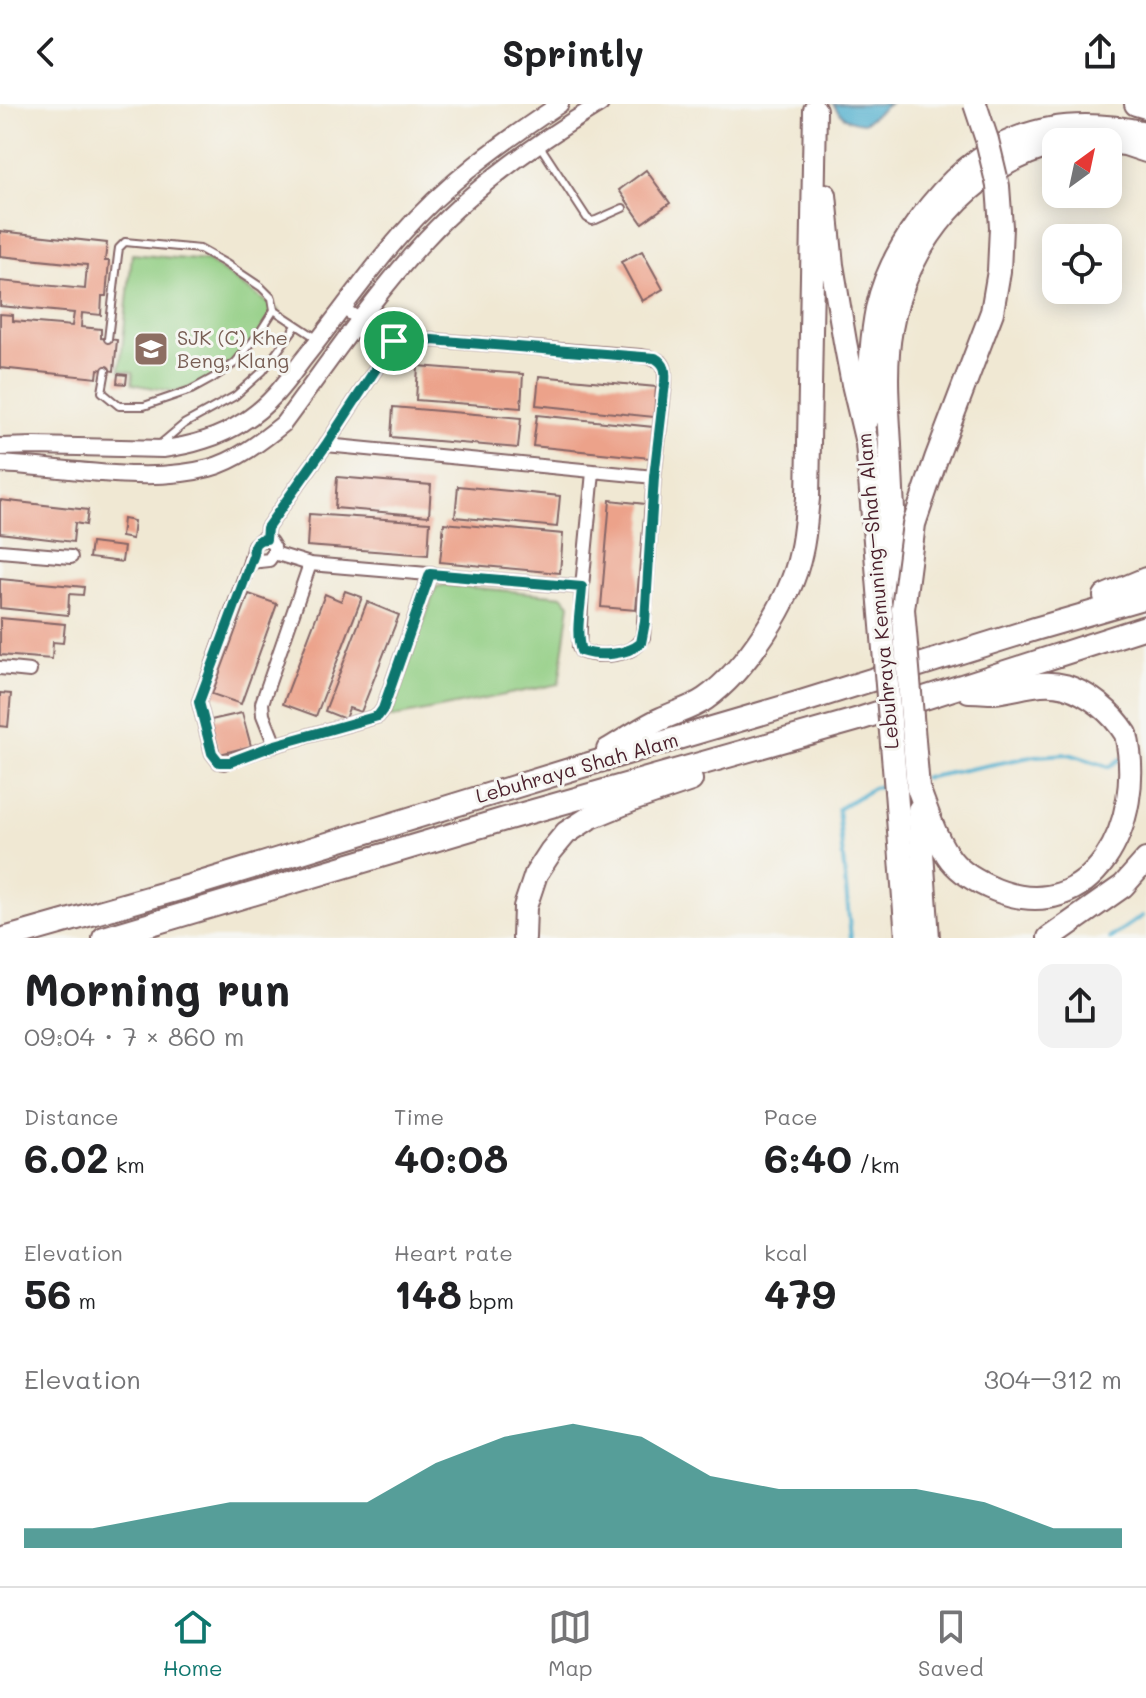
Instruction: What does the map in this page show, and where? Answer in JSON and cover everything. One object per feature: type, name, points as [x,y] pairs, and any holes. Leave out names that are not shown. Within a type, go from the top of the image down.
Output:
[{"type":"highway","name":"Lebuhraya Kemuning–Shah Alam","points":[[906,935],[903,609],[914,524],[992,312],[999,271],[1001,227],[998,186],[975,104]]},
{"type":"highway","points":[[1136,104],[1146,107]]},
{"type":"highway","points":[[579,767],[660,720],[705,699],[744,660],[767,629],[786,595],[801,552],[808,498],[822,265],[815,107]]},
{"type":"highway","points":[[867,443],[877,308],[892,266],[933,201],[979,157],[1022,135],[1052,128],[1091,125],[1146,133]]},
{"type":"highway","points":[[1122,145],[1146,151]]},
{"type":"highway","points":[[903,609],[887,393],[891,329],[900,290],[934,229],[971,188],[988,173],[1042,148]]},
{"type":"highway","name":"Lebuhraya Kemuning–Shah Alam","points":[[822,265],[867,443],[880,602],[928,938]]},
{"type":"highway","points":[[1035,629],[1081,605],[1146,579]]},
{"type":"highway","name":"Lebuhraya Shah Alam","points":[[7,938],[197,884],[1146,597]]},
{"type":"highway","name":"Lebuhraya Shah Alam","points":[[104,938],[505,819],[859,719],[1146,627]]},
{"type":"highway","points":[[907,790],[952,861],[984,885],[1006,894],[1032,898],[1060,896],[1079,890],[1115,866],[1133,841],[1141,822],[1145,794],[1143,773],[1136,749],[1117,720],[1097,702],[1068,687],[1054,684],[1032,684],[994,692],[952,690]]},
{"type":"highway","points":[[524,938],[525,907],[536,874],[566,833],[589,818],[688,782],[740,752]]},
{"type":"highway","points":[[1049,938],[1123,886],[1146,860]]},
{"type":"street","points":[[560,104],[506,140],[450,184],[402,234],[269,402],[243,423],[213,437],[179,447],[7,446],[6,464],[172,475],[212,467],[253,446],[283,424],[426,239],[467,198],[542,149],[600,104]]},
{"type":"street","points":[[342,308],[394,341],[432,340],[655,358],[660,361],[666,370],[641,643],[625,651],[595,654],[581,651],[579,647],[593,472]]},
{"type":"street","points":[[266,539],[267,528],[394,341]]},
{"type":"street","points":[[326,445],[654,477]]},
{"type":"street","points":[[250,562],[269,560],[274,553],[273,545],[266,539]]},
{"type":"street","points":[[266,539],[254,545],[199,702],[212,753],[219,762],[230,762],[275,745],[374,719],[380,714],[430,574]]},
{"type":"street","points":[[0,551],[71,557]]},
{"type":"street","points":[[274,553],[310,564],[582,587]]},
{"type":"street","points":[[275,745],[263,715],[262,703],[310,564]]},
{"type":"street","points":[[0,668],[30,671]]},
{"type":"lane","points":[[542,149],[592,221],[623,208]]},
{"type":"lane","points":[[106,370],[102,392],[119,406],[144,406],[191,390],[235,363],[274,310],[272,298],[261,287],[200,249],[125,242],[119,248],[108,339]]},
{"type":"lane","points":[[274,310],[319,340]]},
{"type":"lane","points":[[153,449],[184,424],[235,396],[263,371],[296,326]]},
{"type":"green space","points":[[132,254],[207,261],[279,311],[243,356],[203,384],[176,392],[132,384],[133,372],[120,370]]},
{"type":"green space","points":[[445,585],[563,596],[570,604],[559,684],[390,718],[436,587]]},
{"type":"water","points":[[833,104],[889,104],[864,123],[846,118]]},
{"type":"building","points":[[646,170],[670,203],[642,223],[619,190]]},
{"type":"building","points":[[0,231],[107,243],[105,261],[109,261],[101,315],[82,313],[81,327],[101,329],[101,338],[117,340],[114,371],[98,369],[97,378],[0,368],[0,314],[13,315],[13,321],[72,326],[74,313],[0,306],[0,281],[85,289],[87,265],[0,256]]},
{"type":"building","points":[[642,251],[663,289],[642,301],[621,262]]},
{"type":"building","points":[[418,366],[523,374],[521,408],[416,400]]},
{"type":"building","points":[[118,374],[127,375],[126,384],[117,383]]},
{"type":"building","points":[[539,376],[656,387],[654,417],[536,405]]},
{"type":"building","points":[[393,407],[521,418],[518,448],[391,437]]},
{"type":"building","points":[[537,415],[653,427],[650,458],[533,446]]},
{"type":"building","points":[[337,477],[431,485],[429,516],[335,508]]},
{"type":"building","points":[[458,486],[560,496],[557,527],[455,517]]},
{"type":"building","points":[[0,500],[88,510],[86,525],[75,523],[73,542],[0,533]]},
{"type":"building","points":[[610,500],[645,504],[636,610],[601,607]]},
{"type":"building","points":[[309,514],[430,522],[428,555],[307,546]]},
{"type":"building","points":[[123,519],[134,521],[132,539],[121,537]]},
{"type":"building","points":[[444,523],[563,534],[560,573],[440,562]]},
{"type":"building","points":[[91,543],[124,547],[122,562],[89,558]]},
{"type":"building","points":[[0,579],[84,587],[83,595],[69,594],[68,615],[0,608]]},
{"type":"building","points":[[345,591],[362,597],[316,716],[283,704],[325,594],[341,601]]},
{"type":"building","points":[[249,594],[277,604],[241,704],[212,694]]},
{"type":"building","points":[[367,602],[399,615],[361,712],[349,708],[345,719],[325,711]]},
{"type":"building","points":[[0,618],[65,624],[63,643],[53,642],[52,659],[0,655]]},
{"type":"building","points":[[0,693],[11,694],[8,727],[0,726]]},
{"type":"building","points":[[242,713],[251,746],[220,754],[211,720]]},
{"type":"waterway","points":[[924,778],[1035,756],[1069,754],[1109,767],[1120,759]]},
{"type":"waterway","points":[[851,938],[838,809],[873,788],[888,785]]},
{"type":"waterway","points":[[1110,938],[1142,916]]},
{"type":"place","name":"SJK (C) Khe Beng, Klang","points":[[151,349]]},
{"type":"route","points":[[432,340],[640,356],[655,358],[664,365],[665,383],[641,643],[625,651],[595,654],[581,651],[582,587],[430,574],[378,716],[275,745],[230,762],[219,762],[212,753],[200,710],[200,695],[254,554],[254,545],[266,539],[267,528],[394,341],[432,340]]}]
